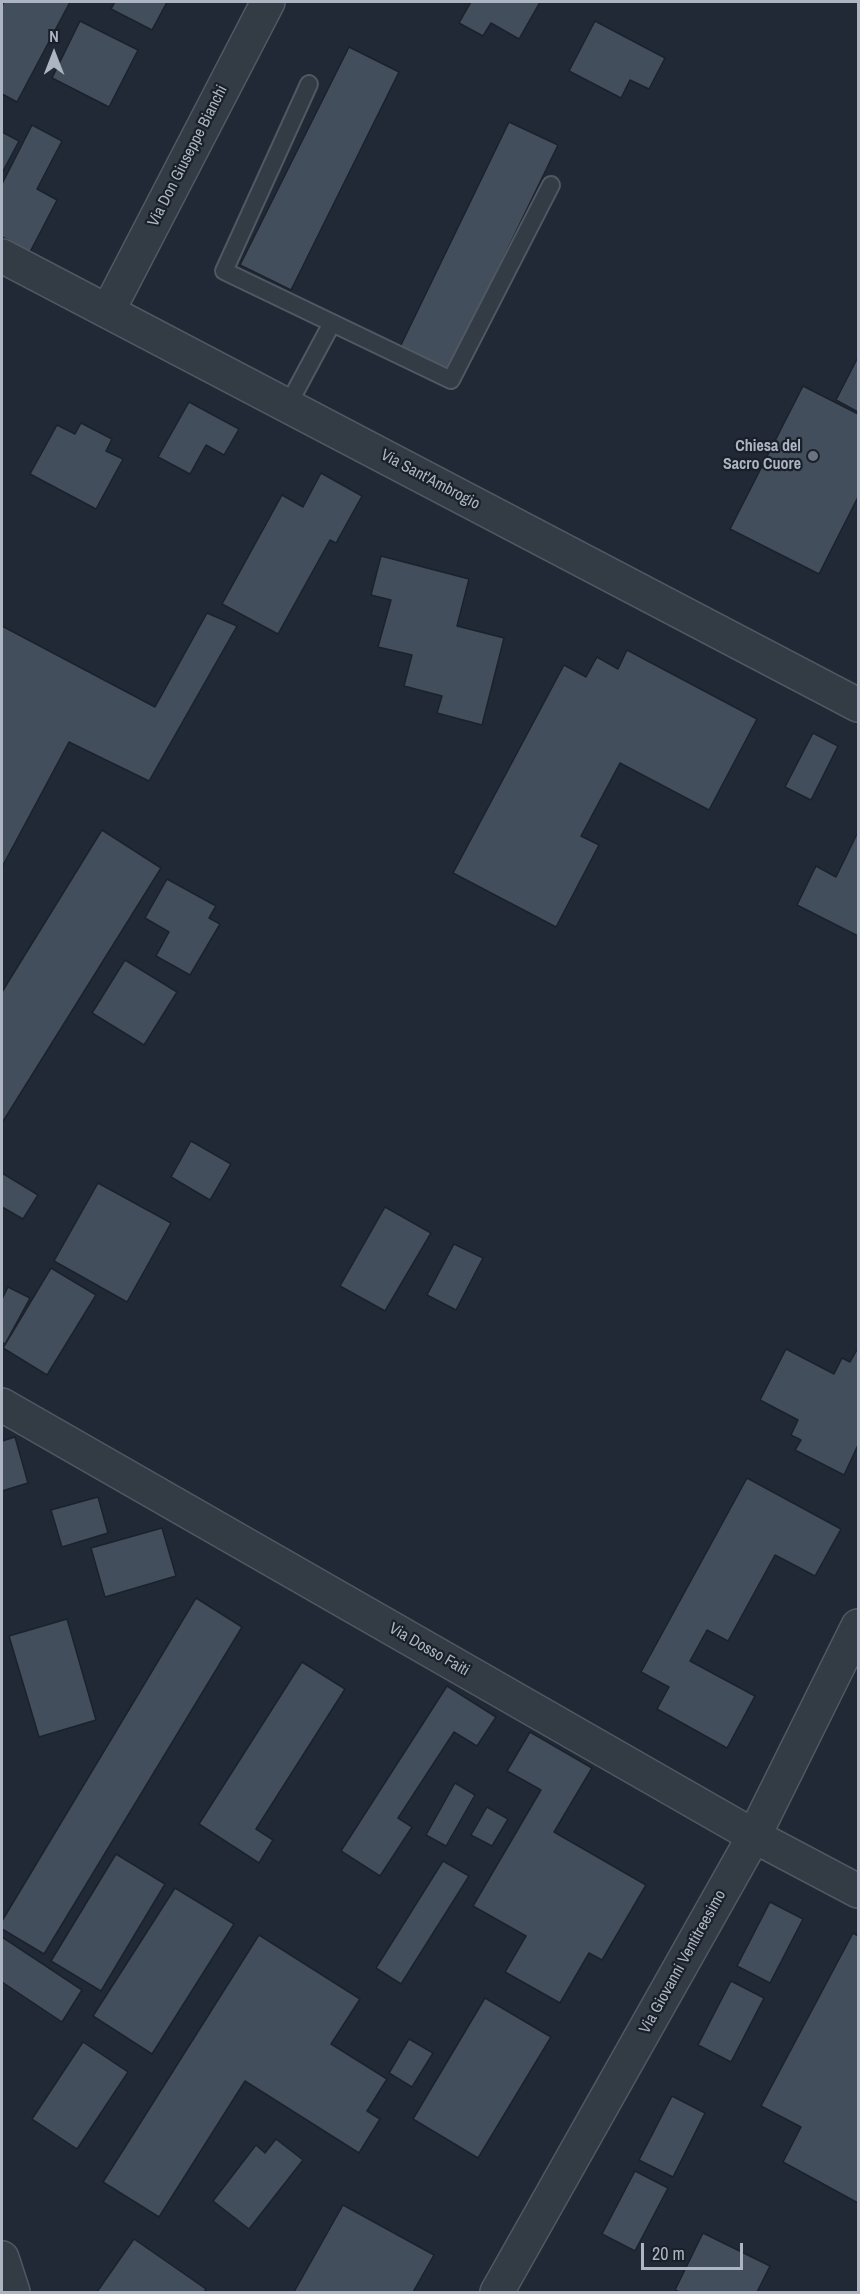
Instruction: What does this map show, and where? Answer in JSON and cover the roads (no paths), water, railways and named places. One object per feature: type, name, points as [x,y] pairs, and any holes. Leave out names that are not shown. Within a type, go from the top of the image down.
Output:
[{"type":"street","name":"Via Don Giuseppe Bianchi","points":[[108,311],[268,2]]},
{"type":"street","name":"Via Sant'Ambrogio","points":[[2,256],[858,705]]},
{"type":"street","name":"Via Dosso Faiti","points":[[2,1405],[754,1836],[858,1891]]},
{"type":"street","name":"Via Giovanni Ventitreesimo","points":[[497,2292],[754,1836],[858,1626]]},
{"type":"street","points":[[2,2259],[13,2292]]},
{"type":"lane","points":[[309,84],[224,271],[451,380],[551,185]]},
{"type":"lane","points":[[288,405],[332,323]]},
{"type":"place","name":"Chiesa del Sacro Cuore","points":[[813,456]]}]
